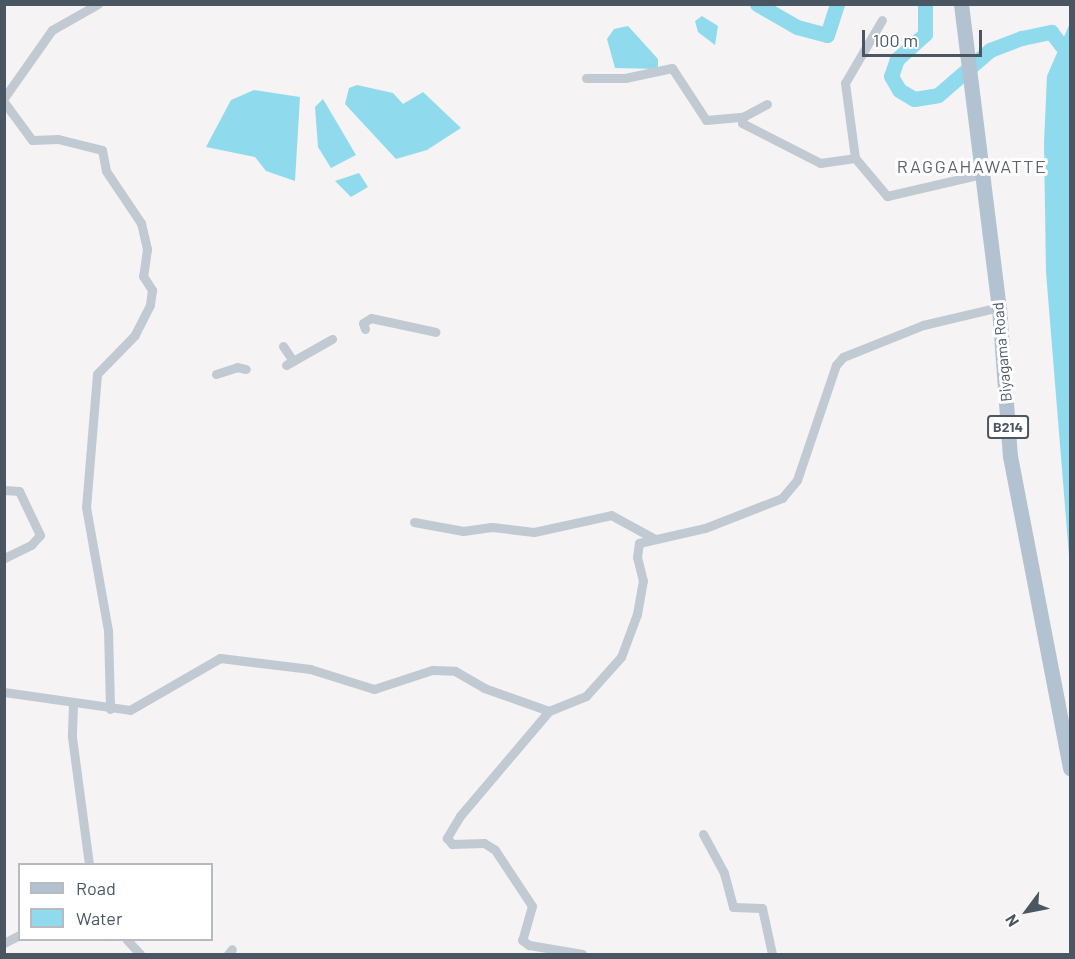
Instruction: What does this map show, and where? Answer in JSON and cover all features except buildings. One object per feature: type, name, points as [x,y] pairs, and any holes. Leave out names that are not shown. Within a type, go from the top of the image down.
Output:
[{"type":"main road","name":"Biyagama Road","points":[[961,4],[999,307],[1010,456],[1071,768]]},
{"type":"street","points":[[98,4],[52,30],[4,100],[32,140],[58,139],[102,150],[106,171],[141,223],[147,249],[142,276],[152,290],[150,305],[135,335],[98,374],[86,507],[108,630],[110,709]]},
{"type":"street","points":[[882,20],[845,83],[855,158],[887,196],[982,174]]},
{"type":"street","points":[[586,78],[615,79],[672,68],[706,120],[743,117],[767,104]]},
{"type":"street","points":[[743,117],[745,125],[820,163],[855,158]]},
{"type":"street","points":[[582,954],[529,945],[522,940],[532,906],[495,850],[484,843],[452,844],[447,838],[460,816],[549,711],[586,696],[621,657],[643,581],[637,556],[639,543],[652,538],[705,528],[782,498],[797,480],[836,364],[843,357],[923,325],[999,307]]},
{"type":"street","points":[[366,329],[363,323],[371,318],[436,332]]},
{"type":"street","points":[[283,345],[289,363],[332,339]]},
{"type":"street","points":[[216,375],[237,367],[246,369]]},
{"type":"street","points":[[4,490],[19,491],[40,535],[32,545],[4,558]]},
{"type":"street","points":[[414,522],[463,531],[492,527],[534,531],[611,515],[652,538]]},
{"type":"street","points":[[4,692],[73,704],[130,710],[148,702],[220,658],[310,669],[374,689],[432,670],[455,671],[484,688],[549,711]]},
{"type":"street","points":[[73,704],[72,737],[89,863]]},
{"type":"street","points":[[703,834],[724,873],[733,907],[762,908],[772,954]]},
{"type":"street","points":[[4,943],[18,936]]},
{"type":"street","points":[[129,941],[140,954]]},
{"type":"water","points":[[702,16],[718,26],[715,45],[698,32],[695,21]]},
{"type":"water","points":[[1070,23],[1070,568],[1046,272],[1044,143],[1047,76]]},
{"type":"water","points":[[628,26],[658,59],[658,69],[615,68],[607,39],[614,29]]},
{"type":"water","points":[[357,85],[393,93],[403,104],[423,92],[461,128],[427,150],[396,159],[345,104],[349,88]]},
{"type":"water","points":[[254,90],[300,97],[295,181],[266,171],[255,157],[206,147],[231,100]]},
{"type":"water","points":[[323,99],[356,155],[331,168],[318,147],[315,107]]},
{"type":"water","points":[[359,173],[368,187],[351,197],[335,181]]},
{"type":"waterway","points":[[757,4],[797,27],[827,35],[837,4]]},
{"type":"waterway","points":[[925,4],[925,34],[897,59],[891,76],[899,90],[914,99],[938,95],[990,50],[1022,38],[1051,32],[1061,45],[1070,41]]},
{"type":"district","name":"RAGGAHAWATTE","points":[[972,166]]}]
